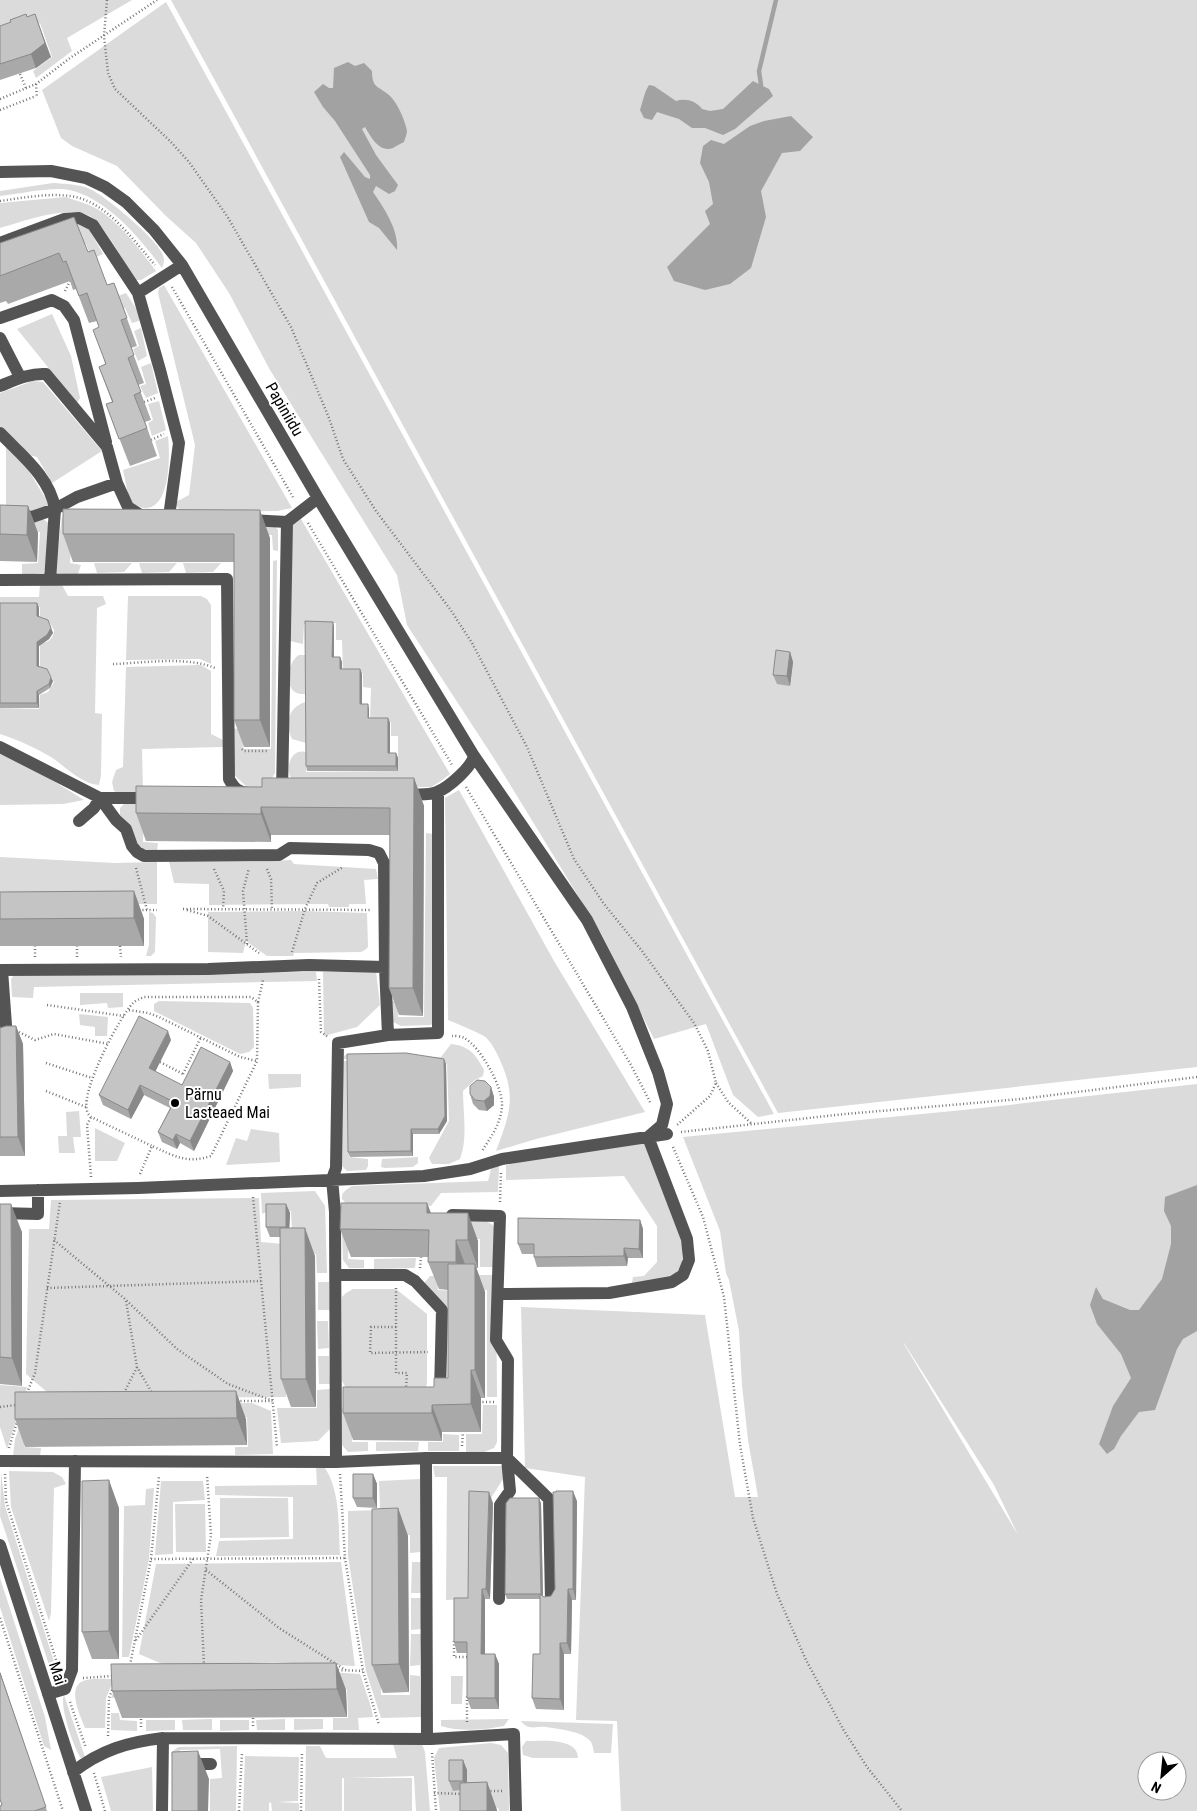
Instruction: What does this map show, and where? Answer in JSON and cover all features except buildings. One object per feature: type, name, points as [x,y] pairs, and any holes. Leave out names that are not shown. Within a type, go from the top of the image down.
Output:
[{"type":"street","name":"Papiniidu","points":[[0,172],[51,171],[86,178],[105,187],[126,202],[154,230],[182,265],[318,498],[474,756],[586,920],[632,1007],[658,1072],[667,1104],[665,1129]]},
{"type":"street","points":[[0,242],[64,219],[79,218],[93,225],[138,293],[179,443],[169,517]]},
{"type":"street","points":[[138,293],[166,277],[182,265]]},
{"type":"street","points":[[0,318],[52,300],[64,306],[74,320],[117,483],[128,507],[142,516],[189,518]]},
{"type":"street","points":[[0,338],[20,377]]},
{"type":"street","points":[[0,386],[20,377],[46,374],[107,447]]},
{"type":"street","points":[[0,433],[41,475],[53,499],[55,509],[50,580]]},
{"type":"street","points":[[0,514],[32,517],[55,509],[77,497],[117,483]]},
{"type":"street","points":[[238,520],[287,522],[318,498]]},
{"type":"street","points":[[283,793],[287,522]]},
{"type":"street","points":[[0,580],[227,579],[229,788],[238,792],[257,794]]},
{"type":"street","points":[[0,747],[100,798],[116,820],[126,829],[132,846],[144,856],[278,855],[290,848],[369,850],[379,853],[384,863],[388,1035]]},
{"type":"street","points":[[391,794],[431,794],[438,792],[470,767],[474,756]]},
{"type":"street","points":[[100,798],[144,798],[158,790]]},
{"type":"street","points":[[338,1462],[341,1396],[335,1212],[332,1179],[336,1168],[338,1043],[388,1035],[438,1033],[438,792]]},
{"type":"street","points":[[79,821],[94,808],[100,798]]},
{"type":"street","points":[[7,1039],[1,970],[309,966],[385,967]]},
{"type":"street","points":[[0,1191],[138,1188],[424,1176],[470,1169],[502,1158],[648,1137],[665,1129]]},
{"type":"street","points":[[498,1294],[608,1293],[672,1282],[683,1275],[689,1260],[687,1239],[648,1137]]},
{"type":"street","points":[[0,1213],[38,1214],[38,1190]]},
{"type":"street","points":[[335,1212],[374,1213]]},
{"type":"street","points":[[442,1214],[500,1216],[496,1340],[508,1360],[507,1458],[510,1491],[500,1505],[498,1599]]},
{"type":"street","points":[[336,1275],[405,1275],[415,1282],[442,1310],[440,1392],[428,1396]]},
{"type":"street","points":[[426,1458],[429,1739]]},
{"type":"street","points":[[2,1461],[338,1462],[426,1458],[507,1458],[549,1499],[550,1600]]},
{"type":"street","points":[[48,1694],[67,1684],[72,1670],[75,1462]]},
{"type":"street","points":[[75,1480],[90,1486]]},
{"type":"street","name":"Mai","points":[[0,1545],[86,1811]]},
{"type":"street","points":[[73,1772],[90,1759],[109,1750],[138,1741],[163,1738],[429,1739],[514,1734],[516,1811]]},
{"type":"street","points":[[162,1811],[163,1738]]},
{"type":"street","points":[[162,1763],[211,1764]]},
{"type":"path","points":[[107,0],[104,36],[108,73],[115,89],[170,140],[189,162],[227,216],[291,327],[329,418],[343,459],[376,511],[450,609],[472,643],[527,747],[574,858],[604,904],[642,951],[694,1022],[708,1051],[716,1082],[728,1102],[752,1124]]},
{"type":"path","points":[[0,99],[36,84],[70,58],[157,0]]},
{"type":"path","points":[[20,74],[26,88]]},
{"type":"path","points":[[0,110],[36,97],[36,84]]},
{"type":"path","points":[[0,201],[46,196],[70,196],[94,204],[118,222],[166,277],[302,512],[631,1065],[665,1129],[703,1217],[724,1297],[740,1445],[754,1518],[777,1594],[806,1660],[843,1729],[867,1767],[902,1811]]},
{"type":"path","points":[[113,664],[202,662],[227,673]]},
{"type":"path","points":[[228,731],[244,751],[283,750]]},
{"type":"path","points":[[137,852],[134,859],[147,910]]},
{"type":"path","points":[[246,944],[244,891],[257,855]]},
{"type":"path","points":[[257,855],[271,879],[272,909]]},
{"type":"path","points":[[208,856],[224,891],[223,909]]},
{"type":"path","points":[[292,952],[305,909],[317,883],[343,867]]},
{"type":"path","points":[[258,1002],[251,997],[144,997],[134,1002],[124,1016],[92,1078],[86,1107],[91,1117],[180,1158],[198,1160],[211,1156],[257,1061],[258,1002],[271,967],[246,944],[208,916],[183,909],[384,910]]},
{"type":"path","points":[[137,910],[157,910]]},
{"type":"path","points":[[35,946],[35,958]]},
{"type":"path","points":[[77,946],[77,958]]},
{"type":"path","points":[[120,946],[121,957]]},
{"type":"path","points":[[309,966],[320,980],[321,1032],[338,1043]]},
{"type":"path","points":[[47,1005],[124,1016]]},
{"type":"path","points":[[129,1010],[159,1017],[240,1057],[257,1061]]},
{"type":"path","points":[[6,1025],[35,1040],[54,1034],[109,1044]]},
{"type":"path","points":[[438,1033],[464,1038],[482,1055],[496,1080],[502,1104],[496,1128],[470,1169]]},
{"type":"path","points":[[184,1074],[201,1037]]},
{"type":"path","points":[[160,1062],[188,1076]]},
{"type":"path","points":[[46,1063],[92,1078]]},
{"type":"path","points":[[665,1129],[752,1124],[1021,1099],[1197,1077]]},
{"type":"path","points":[[665,1129],[710,1096],[716,1082]]},
{"type":"path","points":[[46,1091],[86,1107]]},
{"type":"path","points":[[91,1117],[87,1125],[93,1189]]},
{"type":"path","points":[[138,1188],[141,1171],[152,1146]]},
{"type":"path","points":[[500,1216],[502,1158]]},
{"type":"path","points":[[251,1183],[279,1462]]},
{"type":"path","points":[[26,1396],[35,1373],[62,1190]]},
{"type":"path","points":[[54,1240],[125,1299],[177,1349],[228,1384],[273,1401]]},
{"type":"path","points":[[47,1288],[107,1284],[261,1281]]},
{"type":"path","points":[[396,1289],[396,1374],[406,1373],[405,1396]]},
{"type":"path","points":[[125,1299],[137,1367],[154,1395]]},
{"type":"path","points":[[396,1327],[371,1327],[370,1353],[442,1352]]},
{"type":"path","points":[[123,1394],[137,1367]]},
{"type":"path","points":[[234,1401],[273,1401]]},
{"type":"path","points":[[0,1407],[24,1404]]},
{"type":"path","points":[[20,1415],[2,1461],[6,1501],[67,1684],[105,1811]]},
{"type":"path","points":[[130,1666],[151,1559],[161,1462]]},
{"type":"path","points":[[204,1670],[201,1600],[211,1535],[206,1462]]},
{"type":"path","points":[[338,1462],[346,1558],[363,1671],[382,1739]]},
{"type":"path","points":[[151,1559],[346,1558]]},
{"type":"path","points":[[135,1642],[193,1559]]},
{"type":"path","points":[[206,1570],[279,1628],[347,1671]]},
{"type":"path","points":[[0,1618],[63,1811]]},
{"type":"path","points":[[454,1638],[454,1657],[468,1657],[468,1665]]},
{"type":"path","points":[[338,1670],[363,1671]]},
{"type":"path","points":[[67,1684],[119,1675]]},
{"type":"path","points":[[109,1750],[107,1726],[108,1698],[116,1683]]},
{"type":"path","points":[[467,1692],[467,1736]]},
{"type":"path","points":[[239,1811],[242,1738]]},
{"type":"path","points":[[301,1811],[302,1738]]},
{"type":"path","points":[[429,1739],[436,1811]]},
{"type":"path","points":[[479,1791],[516,1791]]},
{"type":"path","points":[[434,1793],[470,1794]]},
{"type":"shaded area","points":[[0,0],[132,0],[67,38],[72,51],[36,78],[33,71],[52,57],[40,23],[0,38]]},
{"type":"shaded area","points":[[171,0],[1197,0],[1197,1067],[778,1113]]},
{"type":"shaded area","points":[[166,2],[774,1114],[758,1117],[733,1095],[706,1024],[654,1039],[602,935],[495,760],[407,625],[397,575],[270,370],[229,293],[196,243],[166,216],[117,166],[72,146],[61,138],[42,90]]},
{"type":"shaded area","points":[[348,62],[355,66],[364,63],[372,71],[374,84],[395,102],[406,127],[407,132],[404,142],[388,149],[376,143],[365,127],[362,129],[376,155],[398,185],[395,191],[389,194],[376,186],[373,192],[393,227],[396,235],[397,250],[379,228],[369,222],[340,157],[344,152],[365,177],[370,179],[370,175],[314,92],[323,84],[333,88],[334,68]]},
{"type":"shaded area","points":[[753,81],[769,89],[773,96],[735,129],[723,135],[705,128],[692,128],[679,119],[657,112],[652,120],[644,118],[640,110],[649,85],[654,86],[676,101],[690,101],[702,109],[710,111],[723,109]]},
{"type":"shaded area","points":[[791,116],[813,137],[800,151],[782,153],[761,191],[766,217],[751,268],[730,284],[705,290],[674,281],[667,267],[710,224],[705,211],[713,204],[709,182],[700,163],[703,146],[711,140],[724,144],[750,126],[764,121]]},
{"type":"shaded area","points":[[53,183],[76,185],[98,193],[150,237],[164,257],[162,268],[122,221],[97,201],[83,194],[69,190],[54,189],[0,196],[0,191]]},
{"type":"shaded area","points":[[66,197],[91,206],[107,216],[130,238],[156,271],[141,280],[135,280],[99,224],[85,214],[74,212],[48,215],[0,228],[0,203]]},
{"type":"shaded area","points":[[75,223],[89,229],[103,254],[92,259],[86,244],[66,250]]},
{"type":"shaded area","points":[[164,285],[292,508],[277,511],[187,512],[180,510],[174,503],[189,495],[195,445],[158,293],[159,288]]},
{"type":"shaded area","points":[[126,293],[139,313],[139,321],[132,323],[125,308],[119,310],[115,297]]},
{"type":"shaded area","points":[[52,314],[71,356],[80,398],[77,403],[17,329]]},
{"type":"shaded area","points":[[141,328],[147,356],[138,361],[133,349],[139,346],[134,331]]},
{"type":"shaded area","points":[[151,363],[158,393],[146,398],[140,386],[146,384],[141,367]]},
{"type":"shaded area","points":[[33,381],[43,382],[102,451],[52,483],[37,457],[29,455],[20,444],[0,427],[0,393]]},
{"type":"shaded area","points":[[159,401],[166,430],[152,436],[148,423],[153,420],[148,404]]},
{"type":"shaded area","points":[[168,436],[169,455],[164,491],[153,506],[144,508],[133,504],[128,494],[123,470],[160,458],[155,441]]},
{"type":"shaded area","points":[[6,444],[26,466],[50,506],[36,511],[9,511],[6,508]]},
{"type":"shaded area","points":[[62,516],[65,524],[273,524],[278,530],[278,551],[273,550],[272,535],[72,536],[70,563],[81,565],[78,574],[55,574]]},
{"type":"shaded area","points":[[43,519],[50,524],[44,573],[22,575],[22,564],[38,563],[40,532],[22,531],[34,521]]},
{"type":"shaded area","points":[[301,519],[450,774],[431,787],[306,788],[297,784],[291,778],[289,773],[290,762],[295,753],[300,752],[306,752],[306,772],[398,771],[398,736],[391,736],[391,722],[370,721],[371,688],[363,687],[363,673],[343,673],[342,640],[336,640],[336,623],[304,624],[303,644],[290,641],[292,525]]},
{"type":"shaded area","points":[[277,560],[275,773],[265,787],[247,787],[233,774],[233,729],[242,728],[243,749],[271,749],[273,561]]},
{"type":"shaded area","points":[[94,563],[132,563],[124,572],[97,573]]},
{"type":"shaded area","points":[[139,563],[177,563],[169,572],[142,573]]},
{"type":"shaded area","points":[[183,563],[221,563],[213,572],[186,573]]},
{"type":"shaded area","points":[[40,585],[62,585],[68,596],[103,596],[106,604],[97,608],[95,713],[102,714],[101,776],[99,785],[80,778],[38,750],[0,734],[0,708],[39,709],[40,695],[48,692],[54,682],[50,674],[40,671],[40,643],[50,640],[54,630],[50,623],[40,620],[40,607],[0,606],[0,597],[39,597]]},
{"type":"shaded area","points":[[128,596],[201,596],[207,599],[211,605],[211,664],[200,659],[126,660]]},
{"type":"shaded area","points":[[299,655],[305,655],[305,694],[293,690],[289,680],[292,663]]},
{"type":"shaded area","points":[[201,665],[211,671],[211,734],[223,740],[223,747],[142,749],[143,792],[118,793],[114,791],[112,782],[116,770],[123,767],[126,667]]},
{"type":"shaded area","points":[[306,702],[306,743],[292,739],[288,721],[292,711],[300,704]]},
{"type":"shaded area","points":[[0,754],[31,767],[84,800],[63,804],[0,805]]},
{"type":"shaded area","points":[[459,790],[554,961],[645,1112],[496,1151],[510,1105],[510,1094],[505,1071],[495,1049],[484,1036],[448,1020],[445,798]]},
{"type":"shaded area","points":[[269,803],[269,811],[144,813],[143,842],[158,843],[157,851],[142,851],[120,816],[120,808],[124,804]]},
{"type":"shaded area","points":[[426,833],[433,834],[433,1023],[431,1025],[401,1026],[393,1022],[392,1001],[398,1001],[398,1017],[424,1017]]},
{"type":"shaded area","points":[[0,857],[115,863],[157,862],[157,904],[0,904]]},
{"type":"shaded area","points":[[291,860],[294,864],[376,869],[378,879],[364,880],[366,904],[349,904],[349,907],[329,907],[328,904],[209,905],[209,884],[174,883],[169,861],[251,862]]},
{"type":"shaded area","points":[[304,911],[367,913],[368,947],[361,952],[294,953],[293,956],[267,956],[246,941],[243,953],[208,952],[208,912]]},
{"type":"shaded area","points":[[149,912],[153,913],[156,917],[155,952],[151,956],[146,956],[149,945]]},
{"type":"shaded area","points":[[376,971],[380,1005],[357,1027],[324,1036],[323,972]]},
{"type":"shaded area","points":[[316,972],[317,981],[34,987],[33,998],[12,997],[11,979],[14,975],[19,974]]},
{"type":"shaded area","points":[[80,993],[123,993],[123,1007],[108,1008],[107,1003],[80,1005]]},
{"type":"shaded area","points":[[159,1001],[250,1003],[253,1008],[254,1047],[249,1052],[240,1054],[154,1011],[154,1004]]},
{"type":"shaded area","points":[[79,1014],[108,1017],[107,1036],[95,1036],[95,1027],[80,1025]]},
{"type":"shaded area","points":[[451,1044],[458,1045],[472,1052],[484,1070],[483,1076],[475,1080],[463,1091],[464,1143],[460,1159],[449,1164],[432,1164],[429,1158],[449,1121],[447,1064],[412,1058],[343,1059],[345,1055],[441,1057]]},
{"type":"shaded area","points":[[343,1061],[347,1061],[349,1157],[368,1159],[366,1170],[347,1171],[342,1166]]},
{"type":"shaded area","points":[[268,1074],[301,1074],[301,1087],[269,1089]]},
{"type":"shaded area","points":[[1197,1084],[1197,1811],[621,1811],[617,1721],[576,1720],[585,1477],[525,1468],[521,1307],[705,1315],[735,1497],[758,1497],[748,1440],[739,1331],[726,1273],[720,1231],[683,1137],[963,1110]],"holes":[[[904,1343],[994,1485],[1018,1535]]]},
{"type":"shaded area","points":[[79,1111],[81,1137],[73,1137],[75,1153],[59,1153],[58,1136],[67,1136],[66,1112]]},
{"type":"shaded area","points":[[95,1128],[125,1143],[117,1161],[95,1161]]},
{"type":"shaded area","points":[[251,1129],[279,1133],[280,1162],[226,1165],[236,1138],[247,1141]]},
{"type":"shaded area","points":[[645,1141],[682,1241],[682,1266],[671,1278],[632,1283],[633,1277],[644,1276],[657,1262],[657,1226],[624,1176],[506,1180],[506,1165],[551,1155]]},
{"type":"shaded area","points":[[418,1157],[418,1163],[413,1167],[381,1167],[382,1159]]},
{"type":"shaded area","points":[[499,1166],[498,1192],[441,1193],[431,1206],[350,1208],[342,1199],[343,1193],[352,1186],[488,1181],[491,1169]]},
{"type":"shaded area","points":[[1197,1185],[1197,1331],[1183,1339],[1177,1349],[1155,1410],[1139,1412],[1114,1449],[1107,1454],[1099,1444],[1113,1406],[1131,1378],[1121,1354],[1097,1324],[1090,1305],[1096,1287],[1103,1299],[1130,1310],[1139,1310],[1162,1279],[1171,1244],[1171,1226],[1164,1211],[1165,1197]]},
{"type":"shaded area","points":[[315,1191],[325,1206],[327,1273],[317,1273],[316,1254],[293,1253],[291,1211],[271,1210],[262,1214],[261,1193]]},
{"type":"shaded area","points":[[259,1198],[261,1242],[283,1244],[286,1397],[54,1398],[26,1374],[29,1229],[49,1229],[51,1200]]},
{"type":"shaded area","points":[[464,1218],[482,1219],[493,1225],[495,1231],[495,1267],[480,1267],[480,1239],[465,1239]]},
{"type":"shaded area","points":[[349,1230],[348,1259],[364,1260],[364,1268],[349,1268],[343,1260],[342,1234]]},
{"type":"shaded area","points":[[416,1258],[415,1268],[374,1269],[374,1259]]},
{"type":"shaded area","points":[[469,1275],[496,1275],[497,1397],[487,1397],[487,1290],[468,1290]]},
{"type":"shaded area","points":[[430,1276],[437,1276],[438,1290],[457,1291],[458,1306],[447,1306],[426,1289],[425,1282]]},
{"type":"shaded area","points":[[318,1282],[329,1282],[330,1310],[318,1310]]},
{"type":"shaded area","points":[[353,1289],[396,1289],[427,1314],[426,1388],[346,1388],[342,1381],[342,1297]]},
{"type":"shaded area","points":[[317,1321],[328,1321],[329,1348],[318,1349]]},
{"type":"shaded area","points":[[318,1356],[329,1356],[330,1384],[319,1384]]},
{"type":"shaded area","points":[[0,1385],[27,1387],[7,1449],[0,1427]]},
{"type":"shaded area","points":[[330,1389],[330,1429],[318,1441],[281,1443],[277,1408],[317,1408],[317,1390]]},
{"type":"shaded area","points":[[346,1402],[353,1413],[352,1442],[368,1442],[368,1451],[348,1452],[342,1445],[342,1409]]},
{"type":"shaded area","points":[[252,1403],[271,1411],[273,1454],[235,1455],[235,1447],[248,1447],[247,1417],[24,1419],[24,1447],[41,1448],[40,1456],[13,1456],[15,1439],[26,1407]]},
{"type":"shaded area","points":[[483,1405],[497,1405],[497,1442],[494,1448],[482,1453],[466,1453],[466,1434],[482,1434]]},
{"type":"shaded area","points":[[443,1434],[459,1435],[459,1451],[428,1451],[428,1442],[443,1442]]},
{"type":"shaded area","points":[[376,1442],[419,1442],[418,1451],[376,1451]]},
{"type":"shaded area","points":[[433,1466],[504,1466],[505,1476],[491,1498],[470,1498],[470,1599],[446,1600],[447,1477],[435,1477]]},
{"type":"shaded area","points":[[316,1467],[325,1468],[334,1488],[338,1510],[340,1555],[216,1556],[219,1541],[293,1539],[293,1497],[215,1495],[215,1486],[317,1485]]},
{"type":"shaded area","points":[[9,1471],[53,1472],[62,1477],[66,1484],[54,1488],[51,1613],[49,1621],[11,1507]]},
{"type":"shaded area","points":[[1,1472],[5,1506],[60,1681],[55,1683],[0,1516]]},
{"type":"shaded area","points":[[420,1479],[420,1552],[410,1553],[410,1535],[379,1536],[381,1695],[410,1695],[410,1675],[420,1676],[421,1717],[381,1718],[366,1671],[348,1556],[348,1511],[380,1510],[379,1481]]},
{"type":"shaded area","points":[[161,1481],[203,1481],[205,1500],[173,1502],[173,1554],[155,1555]]},
{"type":"shaded area","points":[[154,1488],[149,1559],[129,1657],[122,1657],[124,1506],[145,1505],[146,1489]]},
{"type":"shaded area","points":[[220,1498],[288,1498],[289,1537],[220,1538]]},
{"type":"shaded area","points":[[175,1504],[205,1504],[206,1552],[176,1552]]},
{"type":"shaded area","points":[[341,1562],[355,1666],[274,1662],[167,1666],[139,1654],[156,1564]]},
{"type":"shaded area","points":[[412,1562],[421,1562],[421,1593],[411,1593]]},
{"type":"shaded area","points":[[0,1578],[45,1717],[51,1750],[44,1746],[0,1607]]},
{"type":"shaded area","points":[[411,1598],[421,1598],[421,1629],[411,1630]]},
{"type":"shaded area","points":[[411,1634],[421,1634],[420,1665],[410,1666]]},
{"type":"shaded area","points":[[310,1671],[360,1674],[373,1717],[358,1718],[359,1730],[333,1730],[333,1718],[348,1718],[347,1689],[120,1690],[119,1697],[111,1698],[120,1678]]},
{"type":"shaded area","points":[[451,1676],[463,1676],[462,1704],[451,1704]]},
{"type":"shaded area","points":[[114,1679],[106,1698],[105,1728],[85,1728],[76,1701],[76,1688],[86,1680]]},
{"type":"shaded area","points":[[64,1695],[85,1757],[81,1758],[71,1737],[65,1717]]},
{"type":"shaded area","points":[[111,1713],[119,1713],[120,1720],[137,1721],[137,1731],[111,1730]]},
{"type":"shaded area","points":[[212,1719],[212,1730],[183,1730],[182,1720]]},
{"type":"shaded area","points":[[285,1719],[285,1730],[257,1730],[256,1720]]},
{"type":"shaded area","points":[[294,1719],[323,1719],[323,1729],[294,1730]]},
{"type":"shaded area","points":[[509,1719],[504,1726],[488,1729],[464,1730],[441,1726],[441,1720]]},
{"type":"shaded area","points":[[146,1720],[175,1720],[175,1730],[146,1731]]},
{"type":"shaded area","points":[[220,1720],[249,1720],[249,1730],[220,1731]]},
{"type":"shaded area","points":[[521,1721],[613,1724],[611,1753],[594,1753],[591,1742],[577,1733],[546,1727],[529,1727]]},
{"type":"shaded area","points":[[526,1741],[566,1743],[576,1751],[578,1758],[533,1758],[523,1755],[522,1747]]},
{"type":"shaded area","points":[[491,1743],[501,1745],[508,1753],[509,1811],[499,1811],[498,1808],[440,1811],[434,1758],[439,1748]]},
{"type":"shaded area","points":[[393,1744],[422,1744],[425,1752],[430,1811],[416,1811],[414,1776],[348,1778],[412,1778],[412,1811],[344,1811],[344,1778],[342,1778],[342,1811],[305,1811],[306,1746],[320,1746],[326,1758],[397,1758]]},
{"type":"shaded area","points":[[237,1746],[236,1811],[210,1811],[210,1779],[222,1778],[220,1749],[180,1750],[180,1757],[171,1756],[172,1752],[178,1747]]},
{"type":"shaded area","points":[[245,1756],[299,1757],[298,1801],[277,1802],[299,1803],[299,1811],[272,1811],[271,1802],[269,1803],[269,1811],[243,1811]]},
{"type":"shaded area","points":[[152,1767],[153,1811],[111,1811],[101,1777]]},
{"type":"waterway","points":[[761,85],[759,71],[776,0]]},
{"type":"place","name":"Pärnu Lasteaed Mai","points":[[175,1103]]}]
